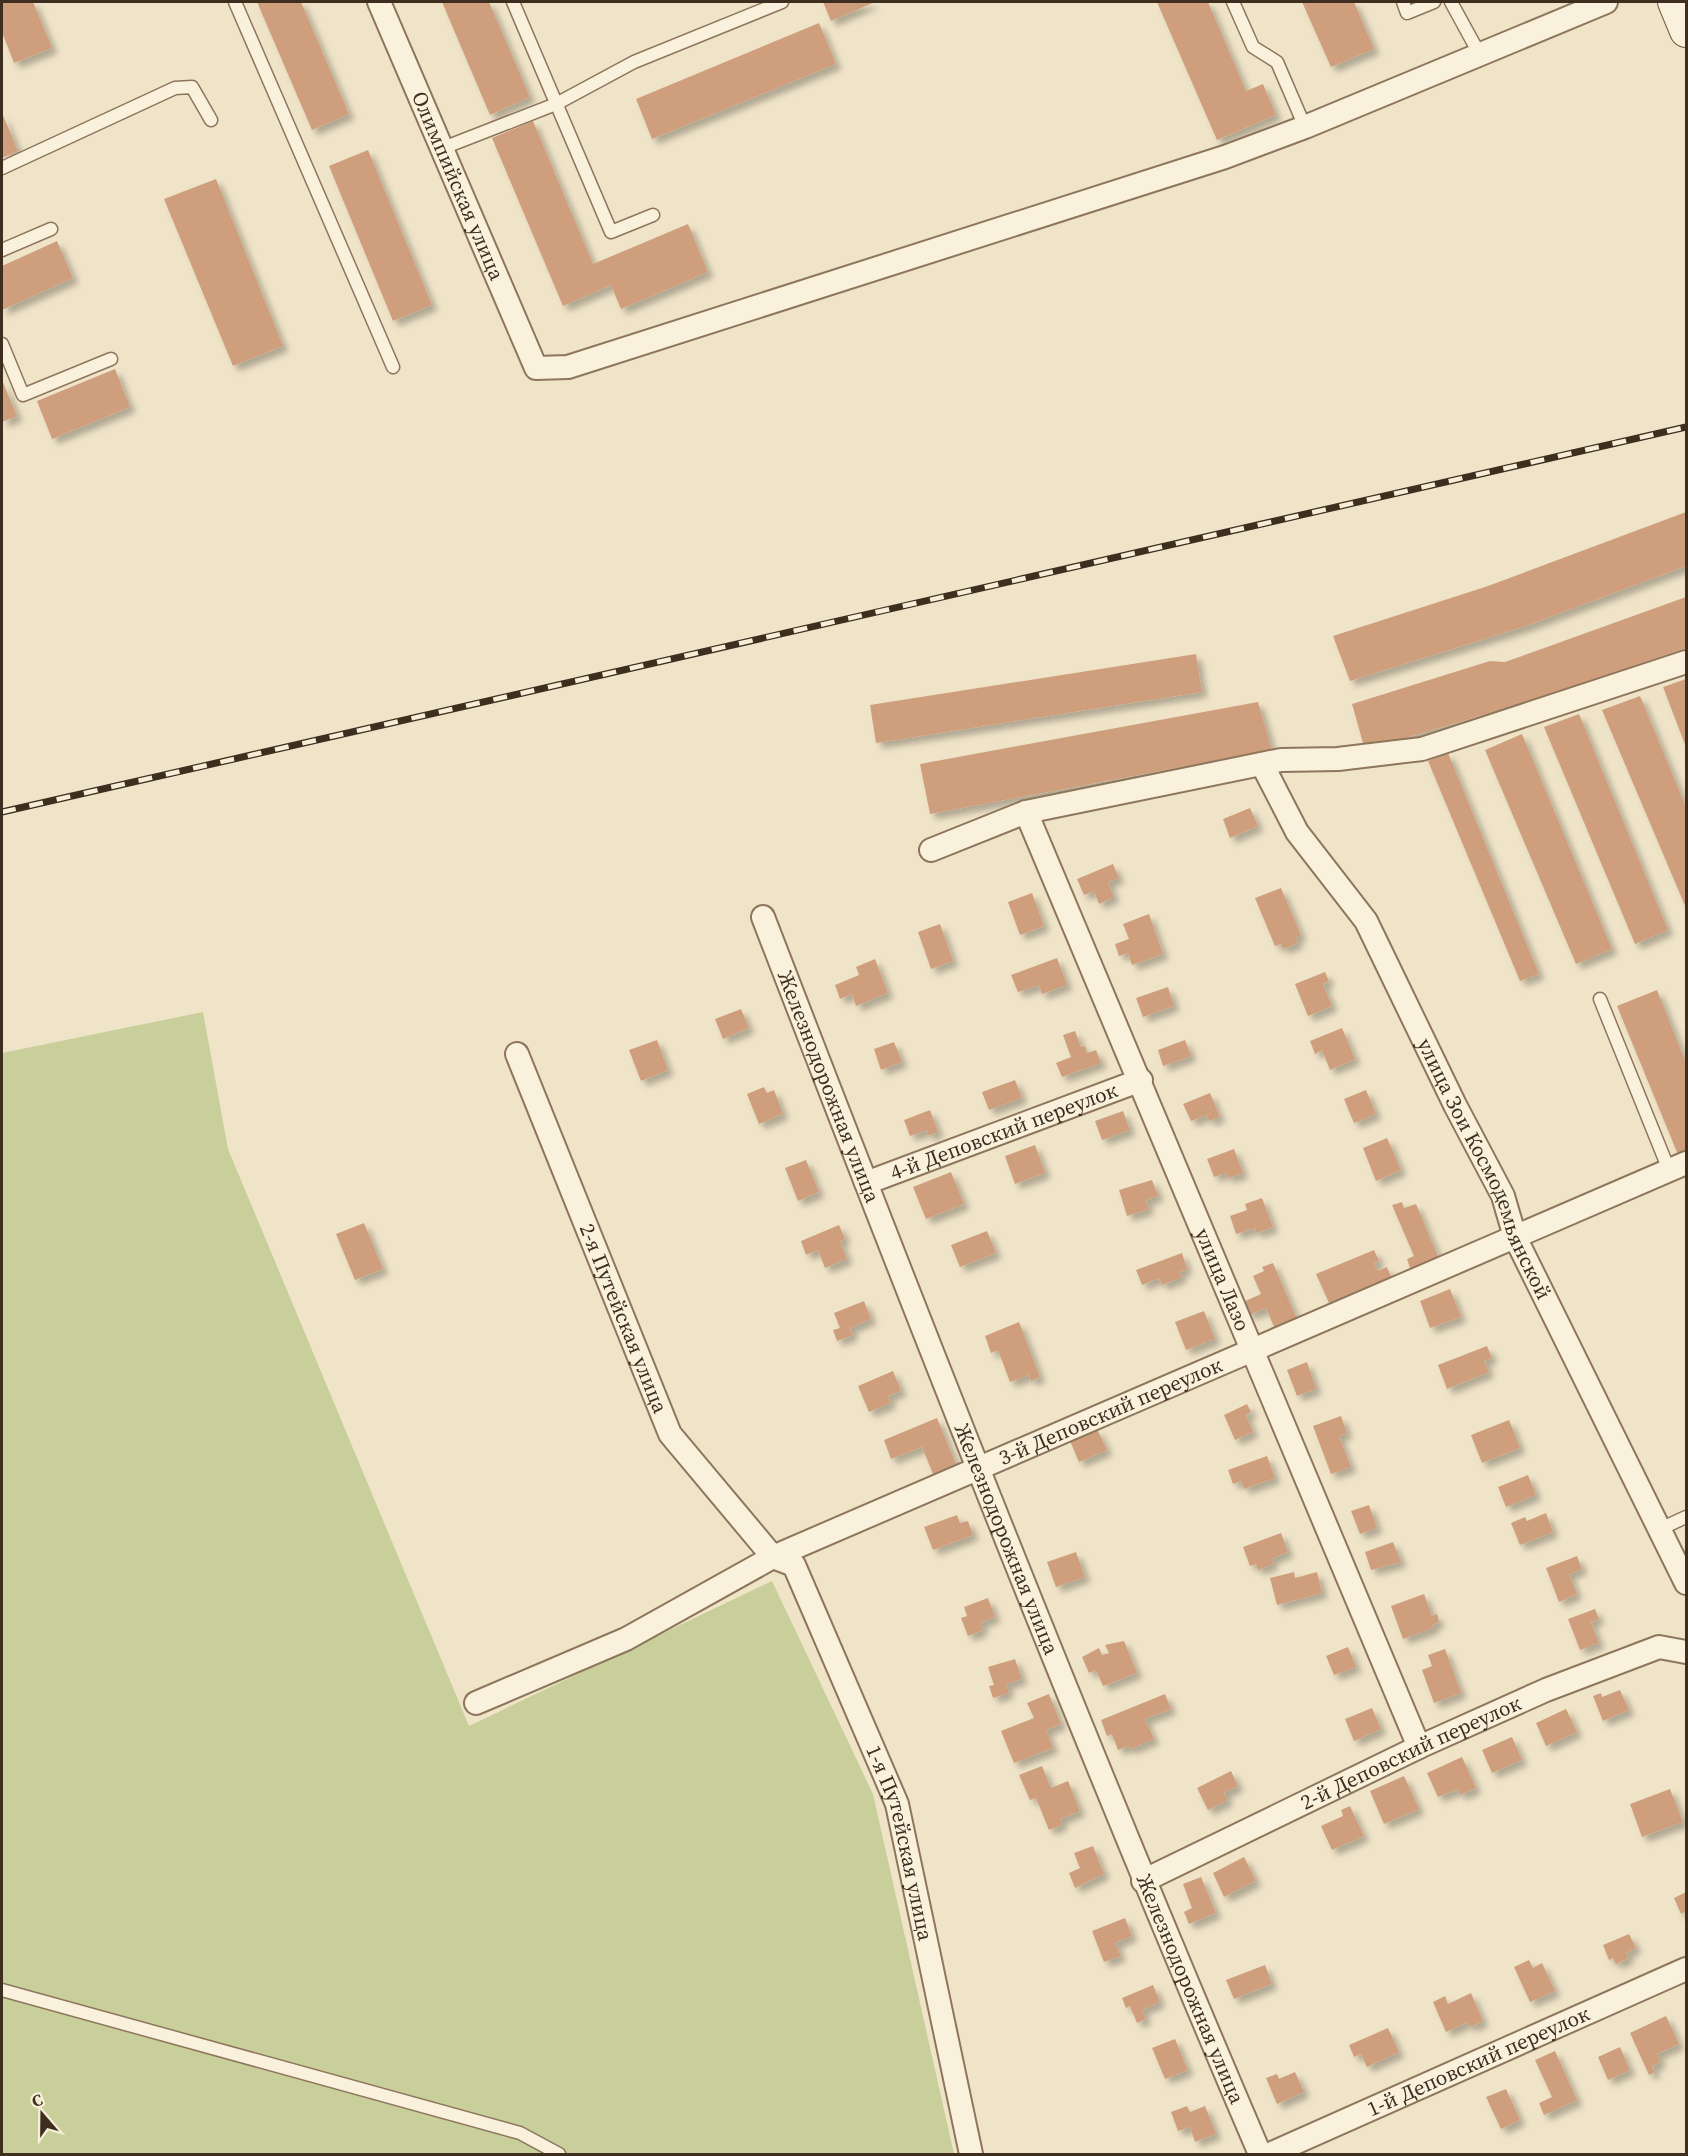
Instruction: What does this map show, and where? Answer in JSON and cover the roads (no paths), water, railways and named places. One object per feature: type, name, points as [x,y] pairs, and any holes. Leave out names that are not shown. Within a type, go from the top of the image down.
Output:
[{"type":"main road","points":[[1674,2],[1686,31]]},
{"type":"street","name":"Олимпийская улица","points":[[379,2],[536,368],[568,367],[1225,157],[1305,128]]},
{"type":"street","points":[[1305,128],[1606,2]]},
{"type":"street","points":[[931,850],[1026,812],[1281,760],[1338,759],[1422,749],[1686,662]]},
{"type":"street","name":"улица Зои Космодемьянской","points":[[1262,764],[1297,832],[1366,921],[1455,1105],[1503,1196],[1515,1237],[1686,1583]]},
{"type":"street","name":"улица Лазо","points":[[1026,812],[1141,1080],[1419,1747]]},
{"type":"street","name":"Железнодорожная улица","points":[[763,917],[978,1468],[1143,1881],[1260,2154]]},
{"type":"street","name":"2-я Путейская улица","points":[[517,1054],[669,1434],[773,1557]]},
{"type":"street","name":"4-й Деповский переулок","points":[[866,1183],[1141,1080]]},
{"type":"street","name":"3-й Деповский переулок","points":[[476,1703],[626,1639],[773,1557],[1678,1166]]},
{"type":"street","name":"1-я Путейская улица","points":[[773,1557],[794,1565],[897,1804],[971,2154]]},
{"type":"street","name":"2-й Деповский переулок","points":[[1143,1881],[1419,1747],[1546,1690],[1659,1647],[1686,1652]]},
{"type":"street","name":"1-й Деповский переулок","points":[[1270,2154],[1686,1969]]},
{"type":"lane","points":[[235,2],[393,368]]},
{"type":"lane","points":[[513,2],[611,232],[653,215]]},
{"type":"lane","points":[[443,148],[556,104],[634,62],[782,2]]},
{"type":"lane","points":[[1233,2],[1253,47],[1277,62],[1305,128]]},
{"type":"lane","points":[[1403,2],[1407,12],[1434,2]]},
{"type":"lane","points":[[1451,2],[1480,54]]},
{"type":"lane","points":[[2,168],[175,88],[192,87],[210,120]]},
{"type":"lane","points":[[2,250],[51,229]]},
{"type":"lane","points":[[2,344],[23,395],[111,359]]},
{"type":"lane","points":[[1600,999],[1678,1166]]},
{"type":"lane","points":[[1660,1529],[1686,1517]]},
{"type":"lane","points":[[2,1990],[520,2133],[560,2154]]},
{"type":"railway","points":[[2,812],[1686,427]]}]
